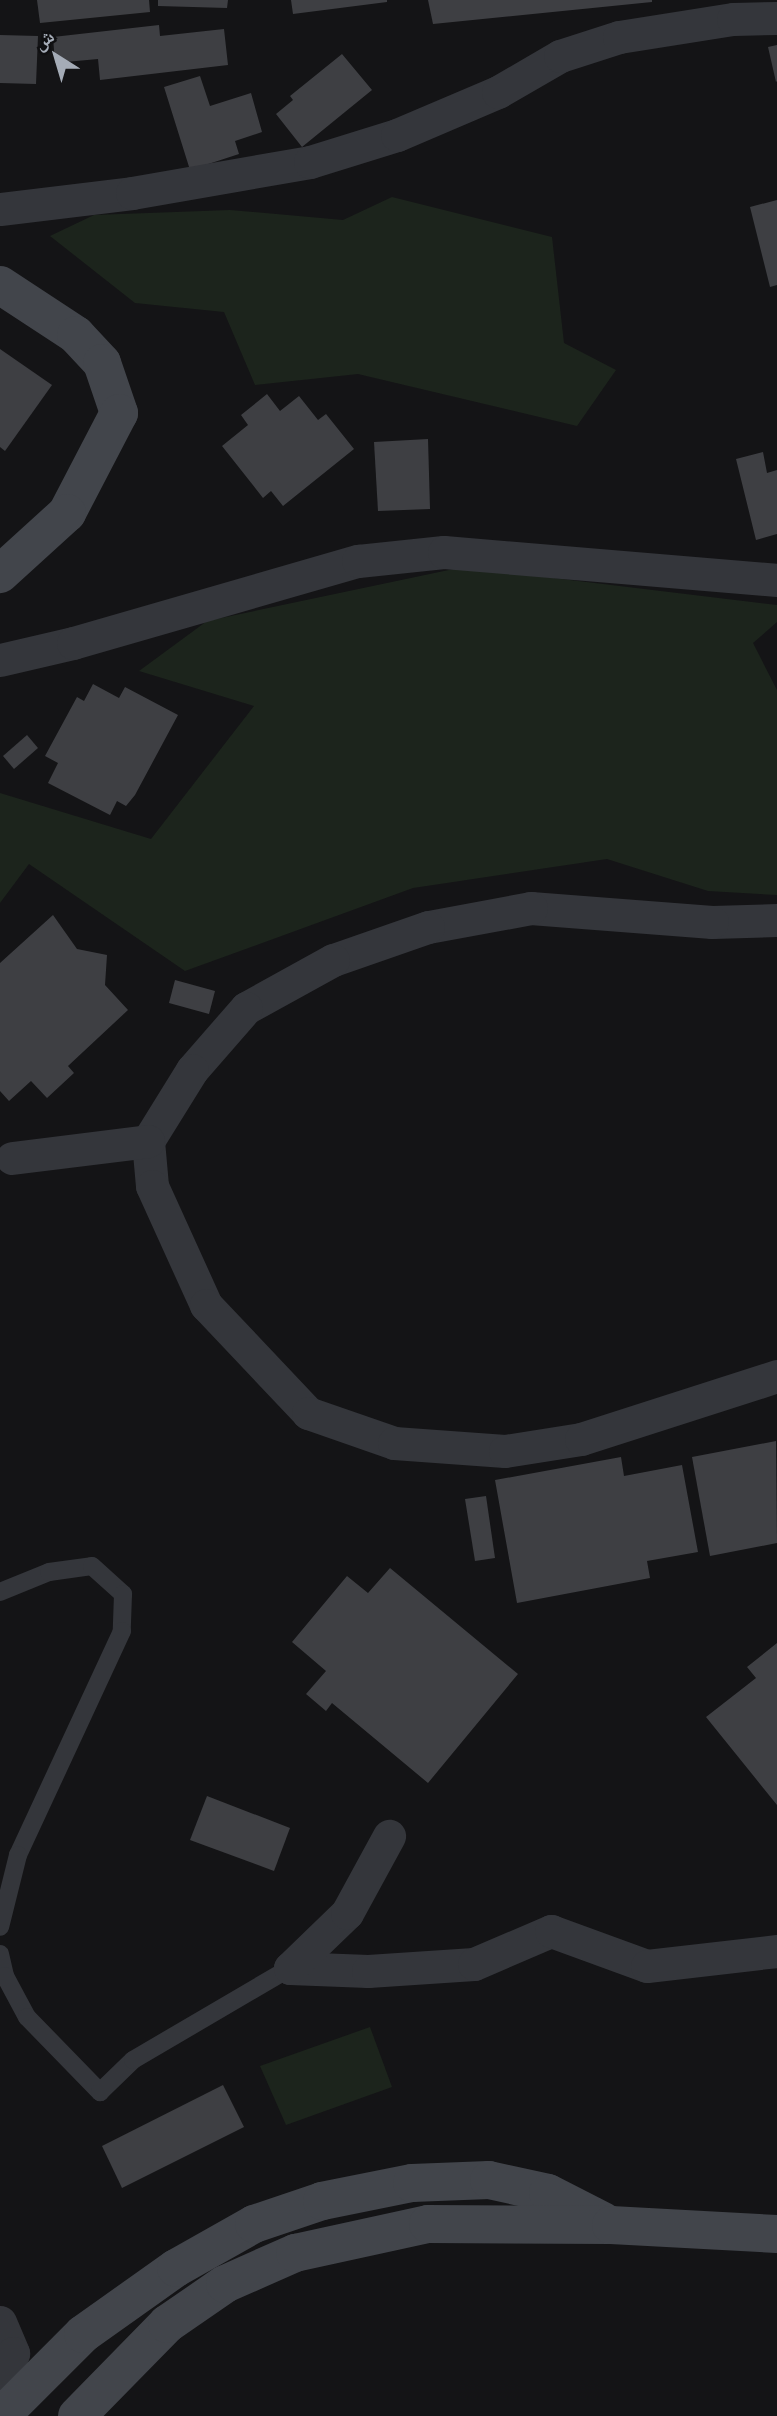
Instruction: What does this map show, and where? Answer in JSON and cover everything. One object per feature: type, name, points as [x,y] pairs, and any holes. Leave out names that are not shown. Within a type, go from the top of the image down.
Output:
[{"type":"street","points":[[0,209],[131,193],[310,162],[397,135],[498,92],[560,56],[619,37],[733,19],[777,18]]},
{"type":"street","points":[[0,285],[76,335],[102,363],[118,413],[67,513],[0,574]]},
{"type":"street","points":[[0,660],[72,643],[358,561],[444,552],[777,580]]},
{"type":"street","points":[[777,920],[712,922],[531,908],[428,927],[332,960],[246,1008],[192,1070],[148,1141],[152,1186],[206,1305],[308,1413],[394,1443],[505,1451],[581,1439],[777,1376]]},
{"type":"street","points":[[12,1158],[148,1141]]},
{"type":"street","points":[[290,1968],[347,1913],[389,1836]]},
{"type":"street","points":[[290,1968],[368,1971],[474,1964],[551,1931],[647,1966],[777,1951]]},
{"type":"street","points":[[1,2416],[83,2334],[176,2268],[254,2224],[322,2201],[412,2183],[489,2180],[548,2193],[611,2225]]},
{"type":"street","points":[[77,2416],[167,2324],[225,2284],[295,2253],[428,2224],[611,2225],[777,2234]]},
{"type":"street","points":[[0,2322],[13,2353],[0,2386]]},
{"type":"lane","points":[[0,1592],[49,1572],[92,1566],[123,1594],[122,1631],[64,1766],[18,1855],[0,1927]]},
{"type":"lane","points":[[0,1954],[5,1976],[27,2017],[100,2092],[133,2060],[290,1968]]},
{"type":"shaded area","points":[[392,197],[552,237],[564,343],[616,370],[577,426],[358,374],[255,385],[224,312],[135,303],[50,236],[94,215],[230,210],[343,220]]},
{"type":"shaded area","points":[[463,567],[777,605],[777,622],[753,643],[777,690],[777,895],[708,891],[607,859],[413,888],[185,971],[29,864],[0,903],[0,793],[151,839],[254,706],[139,671],[207,621]]},
{"type":"shaded area","points":[[370,2027],[392,2087],[286,2125],[260,2066]]},
{"type":"building","points":[[37,0],[149,0],[150,12],[40,23]]},
{"type":"building","points":[[158,0],[228,0],[227,8],[158,6]]},
{"type":"building","points":[[291,0],[387,0],[387,2],[293,14]]},
{"type":"building","points":[[428,0],[652,0],[652,2],[433,24]]},
{"type":"building","points":[[159,25],[160,36],[224,29],[228,65],[100,80],[98,59],[55,63],[53,37]]},
{"type":"building","points":[[0,35],[38,36],[36,84],[0,83]]},
{"type":"building","points":[[777,45],[777,81],[776,82],[768,47]]},
{"type":"building","points":[[342,54],[372,90],[302,147],[276,114],[293,100],[290,96]]},
{"type":"building","points":[[200,76],[210,106],[251,93],[262,132],[235,141],[239,154],[190,170],[164,87]]},
{"type":"building","points":[[777,200],[777,285],[770,287],[750,207]]},
{"type":"building","points":[[0,349],[52,385],[5,451],[0,447]]},
{"type":"building","points":[[267,394],[280,411],[299,396],[318,420],[326,414],[354,449],[283,506],[271,491],[263,498],[222,446],[248,425],[241,415]]},
{"type":"building","points":[[428,439],[430,509],[378,511],[374,442]]},
{"type":"building","points":[[763,452],[767,473],[777,470],[777,534],[756,540],[736,459]]},
{"type":"building","points":[[93,684],[119,698],[125,687],[178,715],[135,795],[126,806],[117,801],[110,815],[48,783],[58,763],[45,756],[77,697],[84,701]]},
{"type":"building","points":[[27,735],[38,748],[14,769],[3,756]]},
{"type":"building","points":[[53,915],[77,949],[107,955],[105,985],[128,1010],[68,1066],[74,1073],[47,1098],[31,1081],[9,1101],[0,1091],[0,963]]},
{"type":"building","points":[[175,980],[215,991],[209,1014],[169,1003]]},
{"type":"building","points":[[776,1441],[777,1543],[710,1556],[692,1457]]},
{"type":"building","points":[[621,1457],[624,1476],[682,1465],[698,1552],[647,1561],[650,1578],[517,1603],[495,1480]]},
{"type":"building","points":[[486,1496],[495,1558],[475,1561],[465,1499]]},
{"type":"building","points":[[390,1568],[518,1674],[428,1783],[332,1703],[326,1711],[306,1694],[326,1671],[292,1642],[347,1576],[368,1593]]},
{"type":"building","points":[[777,1643],[777,1805],[706,1717],[756,1678],[747,1667]]},
{"type":"building","points":[[207,1796],[290,1828],[274,1871],[190,1840]]},
{"type":"building","points":[[223,2085],[244,2127],[122,2188],[102,2146]]}]
